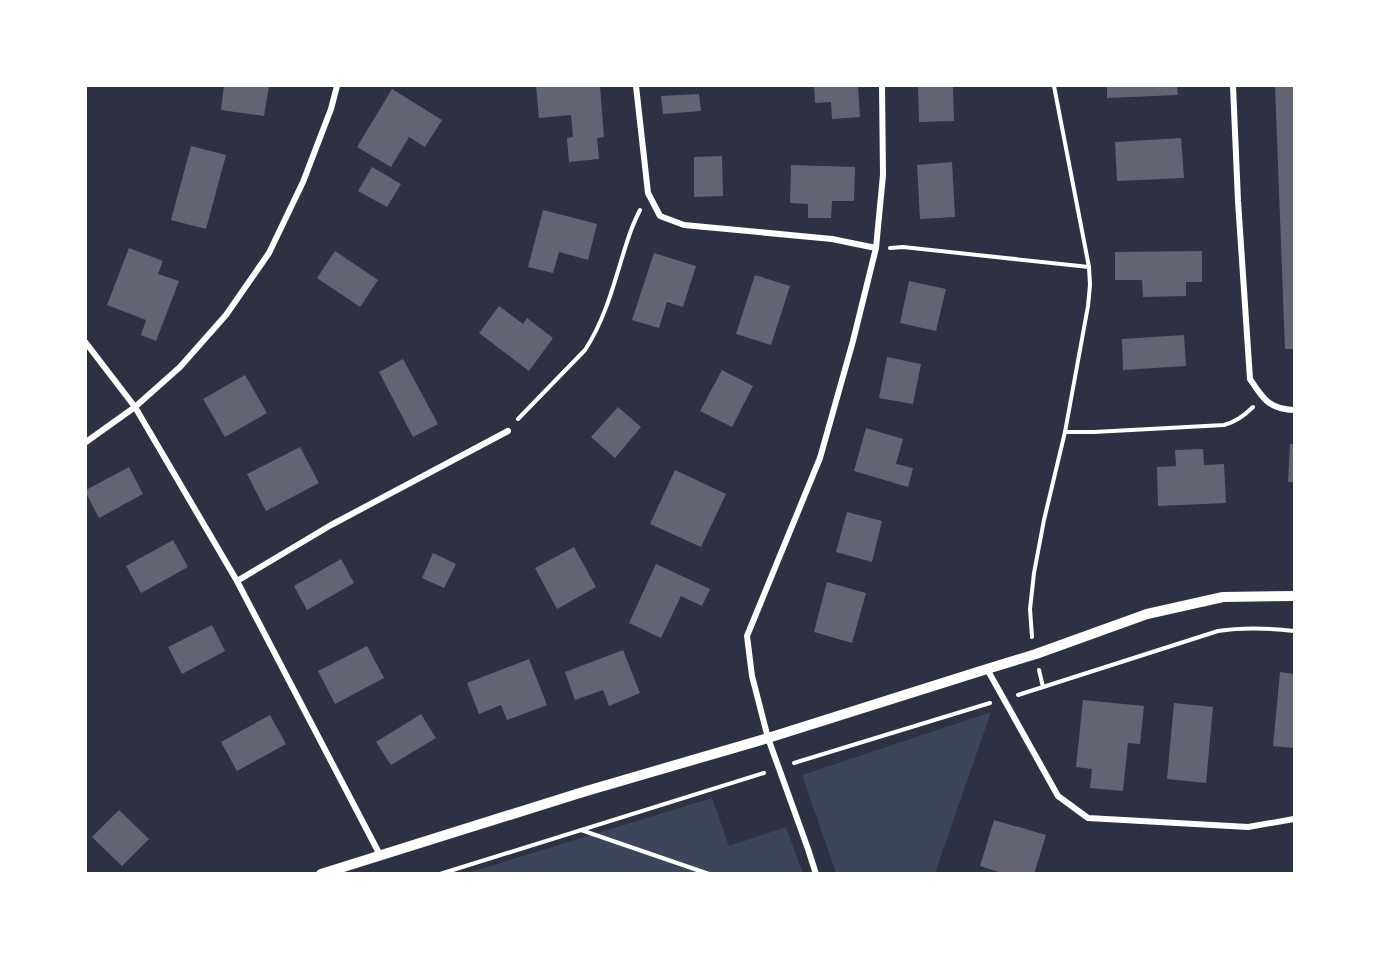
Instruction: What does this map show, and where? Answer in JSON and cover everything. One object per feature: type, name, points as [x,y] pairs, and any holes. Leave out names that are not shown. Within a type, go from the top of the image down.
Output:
[{"type":"street","points":[[86,442],[135,407],[180,367],[226,315],[269,253],[303,182],[331,109],[337,86]]},
{"type":"street","points":[[636,86],[648,193],[660,216],[684,225],[832,239],[876,248]]},
{"type":"street","points":[[816,873],[768,738],[752,676],[747,636],[820,458],[876,248],[883,175],[882,86]]},
{"type":"street","points":[[1233,86],[1250,379],[1262,398],[1281,410],[1294,410]]},
{"type":"street","points":[[86,343],[135,407],[237,581],[380,855]]},
{"type":"street","points":[[237,581],[331,525],[508,431]]},
{"type":"street","points":[[321,873],[768,738],[1036,654],[1147,614],[1223,597],[1294,596]]},
{"type":"street","points":[[987,669],[1058,796],[1088,818],[1248,827],[1294,819]]},
{"type":"path","points":[[1043,687],[1031,633],[1030,615],[1034,573],[1065,432],[1090,285],[1089,267],[1054,86]]},
{"type":"path","points":[[508,431],[585,350],[593,338],[613,289],[629,233],[648,193]]},
{"type":"path","points":[[876,248],[903,247],[1089,267]]},
{"type":"path","points":[[1065,432],[1224,425],[1242,418],[1262,398]]},
{"type":"path","points":[[440,873],[1218,631],[1263,628],[1294,631]]},
{"type":"path","points":[[581,830],[709,873]]},
{"type":"shaded area","points":[[991,712],[935,873],[836,873],[802,775]]},
{"type":"shaded area","points":[[712,798],[729,846],[786,827],[803,873],[464,874]]},
{"type":"building","points":[[224,86],[269,86],[264,116],[221,110]]},
{"type":"building","points":[[536,86],[600,86],[604,137],[597,138],[599,159],[569,162],[567,138],[573,137],[571,115],[539,118]]},
{"type":"building","points":[[814,86],[858,86],[860,117],[832,119],[831,102],[815,103]]},
{"type":"building","points":[[918,86],[953,86],[954,121],[919,122]]},
{"type":"building","points":[[1107,86],[1177,86],[1178,95],[1107,98]]},
{"type":"building","points":[[1275,86],[1294,86],[1294,349],[1285,349]]},
{"type":"building","points":[[392,89],[442,120],[425,147],[409,137],[391,167],[357,147]]},
{"type":"building","points":[[699,94],[701,111],[663,114],[661,96]]},
{"type":"building","points":[[1181,138],[1184,178],[1117,181],[1115,142]]},
{"type":"building","points":[[191,146],[226,155],[206,229],[171,220]]},
{"type":"building","points":[[722,156],[723,196],[694,197],[694,157]]},
{"type":"building","points":[[952,162],[955,217],[920,219],[917,165]]},
{"type":"building","points":[[791,165],[855,167],[854,201],[832,201],[831,218],[808,218],[808,204],[790,203]]},
{"type":"building","points":[[372,167],[401,184],[387,207],[358,191]]},
{"type":"building","points":[[543,210],[597,224],[588,260],[559,252],[553,273],[528,267]]},
{"type":"building","points":[[129,248],[163,261],[158,274],[179,281],[156,341],[141,335],[146,320],[107,305]]},
{"type":"building","points":[[335,251],[378,280],[360,307],[317,278]]},
{"type":"building","points":[[1202,251],[1202,282],[1186,282],[1186,296],[1143,297],[1142,280],[1115,280],[1115,252]]},
{"type":"building","points":[[654,253],[696,266],[683,307],[667,302],[659,328],[632,320]]},
{"type":"building","points":[[755,275],[790,286],[771,345],[736,334]]},
{"type":"building","points":[[909,281],[946,289],[936,331],[900,323]]},
{"type":"building","points":[[499,306],[523,324],[527,318],[553,338],[529,371],[479,333]]},
{"type":"building","points":[[1184,335],[1186,366],[1123,370],[1122,339]]},
{"type":"building","points":[[887,357],[921,364],[913,404],[879,398]]},
{"type":"building","points":[[403,359],[438,424],[413,437],[379,372]]},
{"type":"building","points":[[722,370],[753,386],[732,427],[700,411]]},
{"type":"building","points":[[245,375],[267,413],[225,437],[203,399]]},
{"type":"building","points":[[618,407],[641,427],[615,458],[591,437]]},
{"type":"building","points":[[866,428],[903,439],[896,464],[913,468],[908,487],[854,471]]},
{"type":"building","points":[[1290,444],[1294,444],[1294,482],[1288,482]]},
{"type":"building","points":[[300,447],[319,483],[266,511],[247,474]]},
{"type":"building","points":[[1203,449],[1204,465],[1224,464],[1226,503],[1158,506],[1157,467],[1176,466],[1175,450]]},
{"type":"building","points":[[129,467],[143,494],[99,518],[86,490]]},
{"type":"building","points":[[675,470],[726,494],[701,547],[650,524]]},
{"type":"building","points":[[847,512],[882,521],[872,562],[836,552]]},
{"type":"building","points":[[173,540],[188,567],[141,593],[126,566]]},
{"type":"building","points":[[574,547],[596,587],[557,609],[535,568]]},
{"type":"building","points":[[433,553],[456,564],[444,588],[422,578]]},
{"type":"building","points":[[341,559],[354,583],[307,610],[294,586]]},
{"type":"building","points":[[656,564],[710,589],[702,606],[681,596],[661,638],[629,623]]},
{"type":"building","points":[[827,582],[866,593],[852,643],[814,632]]},
{"type":"building","points":[[212,625],[225,651],[182,674],[168,647]]},
{"type":"building","points":[[367,646],[384,678],[335,704],[318,671]]},
{"type":"building","points":[[623,650],[640,693],[609,706],[603,690],[575,700],[565,672]]},
{"type":"building","points":[[529,659],[547,705],[507,720],[501,705],[479,714],[467,683]]},
{"type":"building","points":[[1280,672],[1294,674],[1294,748],[1273,746]]},
{"type":"building","points":[[1083,700],[1144,706],[1140,744],[1128,743],[1123,791],[1090,788],[1092,769],[1076,767]]},
{"type":"building","points":[[1174,703],[1213,707],[1206,783],[1167,779]]},
{"type":"building","points":[[421,714],[436,738],[391,765],[376,742]]},
{"type":"building","points":[[270,715],[286,744],[237,771],[221,742]]},
{"type":"building","points":[[119,810],[149,839],[122,866],[92,837]]},
{"type":"building","points":[[994,820],[1046,835],[1034,874],[1005,874],[980,866]]}]
